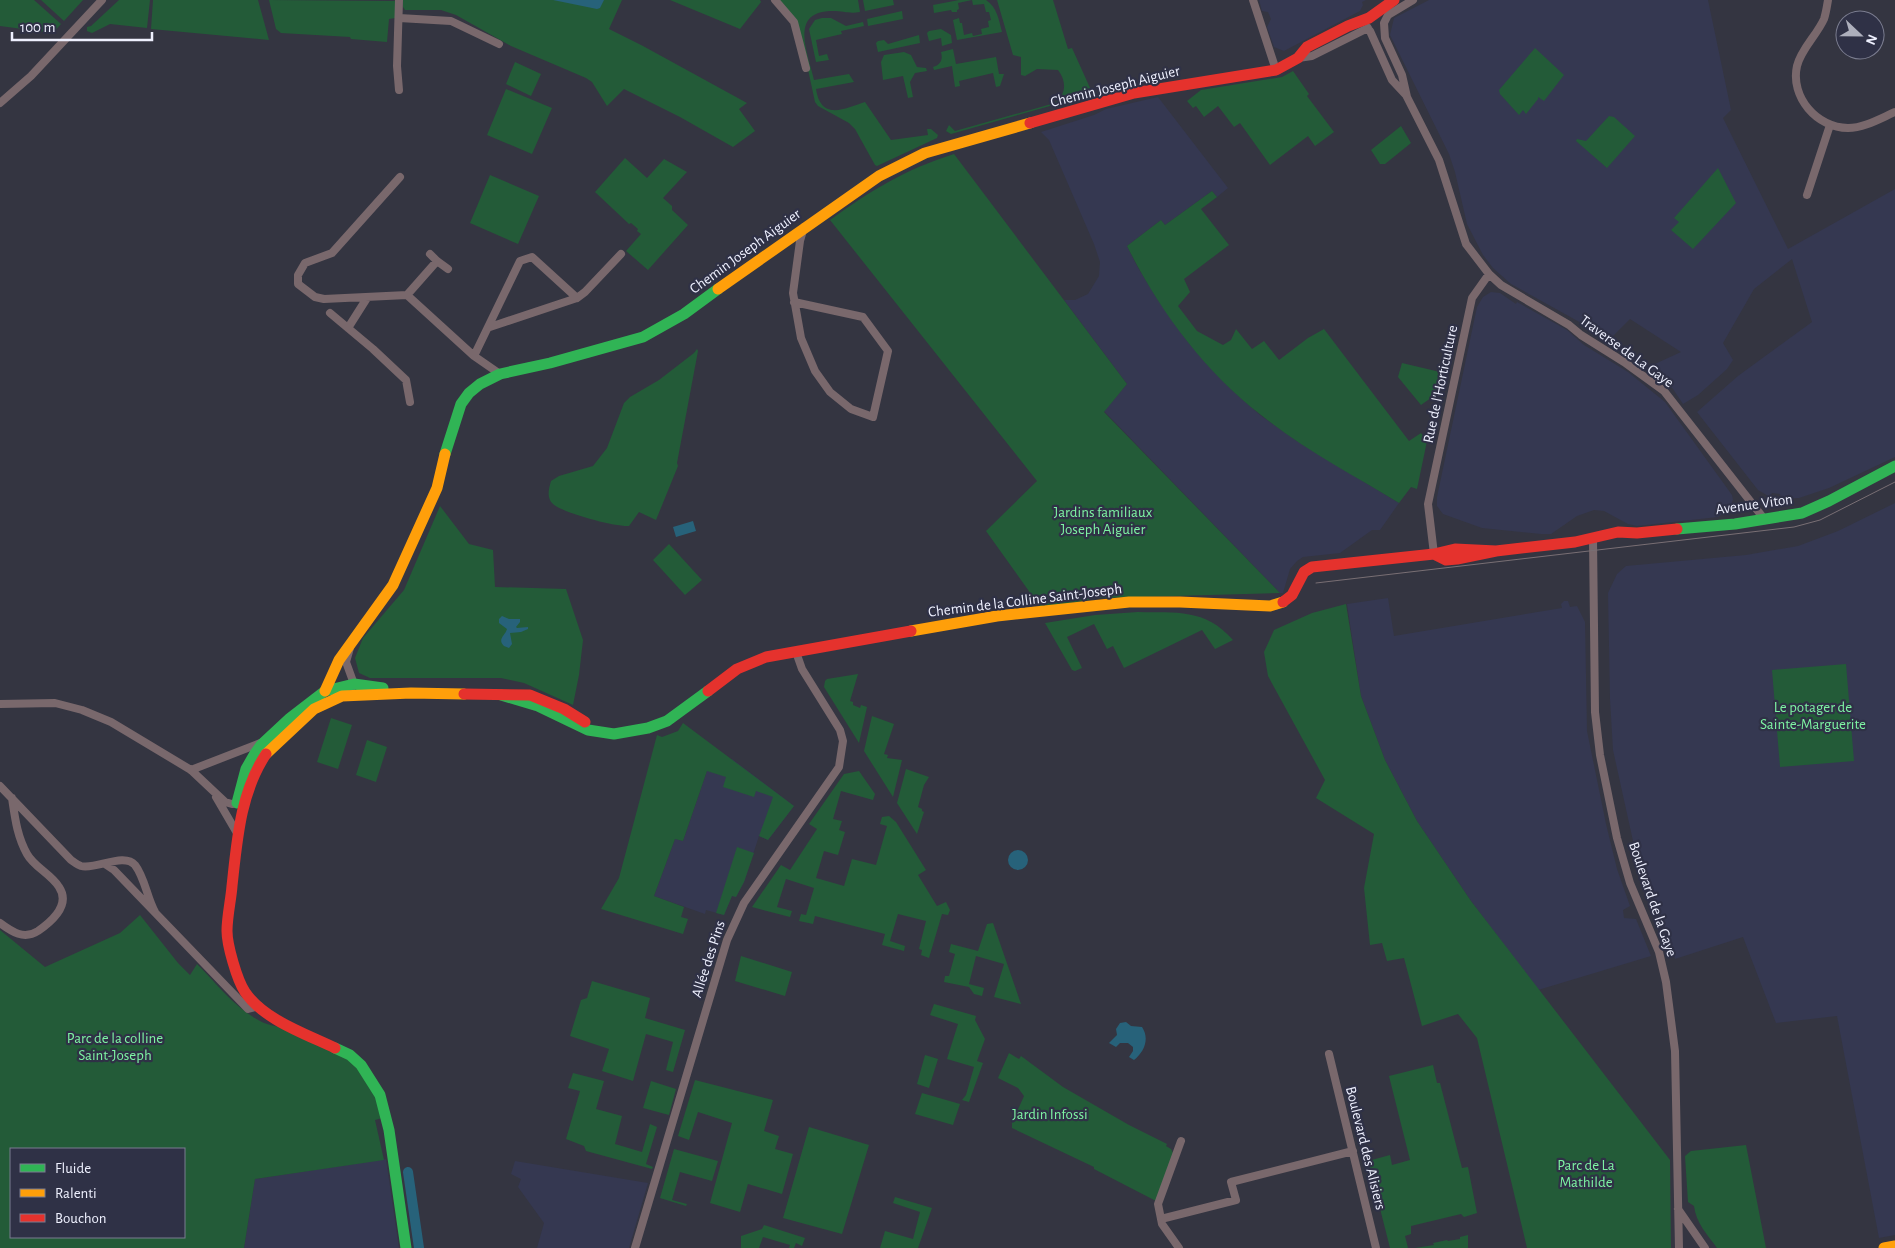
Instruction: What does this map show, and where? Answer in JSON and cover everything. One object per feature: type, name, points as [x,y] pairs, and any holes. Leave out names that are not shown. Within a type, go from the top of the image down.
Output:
[{"type":"street","points":[[0,103],[31,76],[102,0]]},
{"type":"street","points":[[399,0],[400,18],[397,66],[399,90]]},
{"type":"street","points":[[775,0],[794,22],[806,68]]},
{"type":"street","points":[[1253,0],[1276,70]]},
{"type":"street","name":"Chemin Joseph Aiguier","points":[[325,691],[339,660],[395,582],[437,488],[450,435],[461,404],[469,393],[480,384],[500,374],[550,363],[643,337],[684,314],[804,227],[879,176],[925,153],[1134,94],[1276,70],[1298,58],[1307,47],[1348,26],[1370,23],[1380,9],[1394,0]]},
{"type":"street","name":"Chemin Joseph Aiguier","points":[[1370,23],[1373,32],[1380,32],[1388,15],[1413,0]]},
{"type":"street","points":[[1828,0],[1824,19],[1799,61],[1796,77],[1798,92],[1805,105],[1815,117],[1830,126],[1848,128],[1862,126],[1895,112]]},
{"type":"street","points":[[1407,96],[1392,80],[1370,23],[1378,16],[1382,18],[1384,38],[1402,75],[1407,96],[1438,160],[1466,244],[1489,274]]},
{"type":"street","points":[[400,18],[451,21],[499,44]]},
{"type":"street","points":[[1806,195],[1830,126]]},
{"type":"street","points":[[400,177],[332,253],[305,263],[298,275],[298,284],[315,297],[367,298],[407,295],[437,262]]},
{"type":"street","points":[[794,302],[863,317],[888,351],[873,417],[852,410],[830,392],[815,371],[801,338],[794,302],[793,293],[800,241],[804,227]]},
{"type":"street","points":[[430,254],[437,262],[448,269]]},
{"type":"street","points":[[490,327],[577,298],[621,254]]},
{"type":"street","points":[[474,356],[490,327],[520,261],[532,257],[577,298]]},
{"type":"street","name":"Rue de l'Horticulture","points":[[1434,554],[1428,504],[1472,298],[1489,274]]},
{"type":"street","name":"Traverse de La Gaye","points":[[1489,274],[1501,285],[1569,325],[1664,391],[1765,520]]},
{"type":"street","points":[[407,295],[474,356],[500,374]]},
{"type":"street","points":[[348,328],[367,298]]},
{"type":"street","points":[[330,313],[406,380],[410,402]]},
{"type":"street","name":"Avenue Viton","points":[[1496,551],[1593,539],[1628,538],[1637,533],[1765,520],[1802,513],[1895,466]]},
{"type":"street","name":"Boulevard de la Gaye","points":[[1593,539],[1595,712],[1600,755],[1615,829],[1630,884],[1659,952],[1666,982],[1675,1051],[1678,1248]]},
{"type":"street","name":"Chemin de la Colline Saint-Joseph","points":[[240,803],[265,755],[314,709],[344,696],[411,693],[501,695],[538,706],[588,730],[598,733],[623,733],[648,728],[667,721],[737,669],[766,657],[996,616],[1129,602],[1270,606],[1284,603],[1290,598],[1300,576],[1312,567],[1434,554],[1446,560],[1496,551]]},
{"type":"street","name":"Chemin Joseph Aiguier","points":[[354,637],[346,662],[354,684]]},
{"type":"street","name":"Allée des Pins","points":[[635,1248],[734,921],[744,903],[839,767],[843,741],[840,730],[802,670],[796,652]]},
{"type":"street","points":[[325,691],[344,696],[354,684]]},
{"type":"street","name":"Chemin de la Colline Saint-Joseph","points":[[406,1248],[388,1130],[380,1095],[374,1084],[361,1065],[350,1055],[278,1020],[259,1006],[245,992],[230,953],[227,931],[240,803],[249,752],[266,741],[290,718],[325,691],[354,684],[411,693]]},
{"type":"street","points":[[0,704],[55,703],[82,710],[111,722],[191,770],[225,802],[240,803]]},
{"type":"street","points":[[191,770],[249,752]]},
{"type":"street","name":"Chemin de la Colline Saint-Joseph","points":[[249,752],[255,772]]},
{"type":"street","points":[[0,786],[71,860],[81,866],[90,867],[125,860],[135,864],[144,884],[149,902],[155,912]]},
{"type":"street","points":[[213,791],[237,839]]},
{"type":"street","points":[[0,923],[16,934],[33,934],[49,923],[60,910],[63,898],[59,887],[28,856],[18,837],[12,798]]},
{"type":"street","points":[[106,864],[114,870],[248,1009],[259,1006]]},
{"type":"street","name":"Boulevard des Alisiers","points":[[1328,1054],[1376,1248]]},
{"type":"street","points":[[1179,1248],[1162,1224],[1158,1204],[1181,1140]]},
{"type":"street","points":[[1161,1219],[1236,1200],[1231,1182],[1353,1151]]},
{"type":"street","points":[[1678,1209],[1704,1248]]},
{"type":"street","points":[[1884,1248],[1895,1246]]},
{"type":"shaded area","points":[[553,0],[604,0],[600,8],[597,9]]},
{"type":"shaded area","points":[[1259,0],[1366,0],[1362,2],[1363,5],[1360,11],[1284,51],[1274,47],[1267,27],[1271,19],[1268,12],[1262,11]]},
{"type":"shaded area","points":[[1429,0],[1708,0],[1731,110],[1723,118],[1788,249],[1895,189],[1895,457],[1829,488],[1799,498],[1781,499],[1780,494],[1772,493],[1770,497],[1758,490],[1697,412],[1738,376],[1812,322],[1792,259],[1754,289],[1723,343],[1733,360],[1727,369],[1698,395],[1683,404],[1673,389],[1644,369],[1681,352],[1630,319],[1610,339],[1511,284],[1493,268],[1483,255],[1467,224],[1449,154],[1390,35],[1394,18]]},
{"type":"shaded area","points":[[1158,97],[1228,188],[1217,197],[1212,191],[1165,225],[1161,220],[1127,246],[1137,266],[1158,300],[1188,342],[1232,390],[1260,415],[1297,441],[1399,503],[1380,530],[1372,530],[1340,553],[1303,557],[1297,561],[1290,569],[1283,593],[1280,593],[1104,411],[1127,384],[1064,300],[1075,300],[1088,294],[1099,276],[1100,262],[1049,140],[1041,132],[1094,115],[1106,109]]},
{"type":"shaded area","points":[[1491,292],[1500,293],[1516,304],[1517,302],[1567,330],[1584,345],[1628,372],[1665,402],[1732,495],[1733,500],[1728,510],[1718,517],[1637,526],[1628,524],[1604,511],[1594,510],[1577,516],[1551,534],[1482,528],[1443,514],[1437,506],[1437,497],[1477,307],[1483,297]]},
{"type":"shaded area","points":[[1895,503],[1895,1235],[1879,1238],[1837,1016],[1776,1023],[1743,937],[1675,959],[1635,850],[1613,750],[1608,593],[1617,574],[1626,566],[1746,555],[1798,546],[1838,531]]},
{"type":"shaded area","points":[[693,521],[696,531],[676,537],[673,527]]},
{"type":"shaded area","points":[[1388,598],[1394,636],[1562,608],[1561,604],[1564,601],[1568,601],[1570,607],[1577,606],[1585,622],[1587,731],[1617,869],[1630,906],[1623,910],[1624,918],[1636,919],[1651,956],[1538,990],[1471,901],[1417,821],[1385,760],[1361,696],[1347,604]]},
{"type":"shaded area","points":[[502,616],[509,619],[520,619],[517,628],[528,627],[528,629],[521,632],[510,633],[512,644],[509,648],[504,646],[501,641],[507,629],[499,623],[499,619]]},
{"type":"shaded area","points":[[732,759],[794,806],[768,840],[759,836],[744,882],[736,897],[732,896],[724,915],[706,910],[705,914],[654,896],[675,839],[683,841],[707,771]]},
{"type":"shaded area","points":[[1018,850],[1025,853],[1028,860],[1025,867],[1018,870],[1011,867],[1008,860],[1011,853]]},
{"type":"shaded area","points":[[1126,1022],[1131,1026],[1142,1027],[1146,1036],[1145,1045],[1141,1053],[1134,1060],[1129,1057],[1133,1047],[1128,1043],[1120,1043],[1116,1047],[1109,1043],[1117,1035],[1116,1029],[1120,1023]]},
{"type":"shaded area","points":[[386,1159],[399,1248],[244,1248],[255,1179]]},
{"type":"shaded area","points":[[515,1161],[648,1183],[629,1248],[537,1248],[544,1223],[518,1187],[521,1179],[511,1174]]},
{"type":"green space","points":[[0,0],[34,0],[61,24],[53,33],[0,26]]},
{"type":"green space","points":[[41,0],[83,0],[64,21]]},
{"type":"green space","points":[[119,0],[150,0],[147,28],[110,24],[92,33],[87,31],[87,27],[91,26]]},
{"type":"green space","points":[[153,0],[258,0],[269,40],[151,29]]},
{"type":"green space","points":[[269,0],[396,0],[395,18],[389,19],[387,42],[351,39],[350,37],[281,33],[276,29]]},
{"type":"green space","points":[[403,0],[622,0],[609,29],[747,103],[739,109],[755,131],[733,147],[680,117],[624,89],[607,106],[592,82],[586,78],[511,46],[456,15],[441,10],[405,10]]},
{"type":"green space","points":[[670,0],[760,0],[761,2],[740,29]]},
{"type":"green space","points":[[778,0],[858,0],[860,12],[833,11],[819,13],[810,18],[806,26],[804,35],[814,80],[849,74],[854,82],[816,89],[823,106],[834,110],[865,102],[891,140],[928,135],[927,129],[931,129],[938,135],[937,138],[877,166],[875,165],[855,129],[849,123],[818,106],[815,102],[801,37]]},
{"type":"green space","points":[[863,0],[893,0],[894,5],[865,11]]},
{"type":"green space","points":[[959,0],[972,0],[958,3],[959,9],[957,12],[952,12],[951,10],[934,13],[933,5]]},
{"type":"green space","points":[[972,0],[986,0],[993,6],[1002,32],[957,40],[953,20],[959,18],[964,35],[972,33],[973,36],[982,34],[981,29],[989,27],[988,21],[991,20],[984,4],[973,5]]},
{"type":"green space","points":[[997,0],[1053,0],[1068,49],[1072,48],[1091,90],[1096,93],[951,134],[946,131],[949,125],[955,131],[1055,103],[1063,92],[1064,83],[1058,70],[1037,69],[1025,76],[1021,75],[1021,57],[1013,55]]},
{"type":"green space","points":[[902,11],[903,19],[868,26],[867,19]]},
{"type":"green space","points":[[831,18],[846,26],[863,22],[864,26],[841,31],[842,34],[816,40],[819,56],[827,54],[829,60],[816,62],[809,29],[815,20]]},
{"type":"green space","points":[[941,29],[951,35],[952,43],[942,46],[941,38],[929,41],[927,33],[929,31]]},
{"type":"green space","points":[[919,35],[920,43],[878,52],[876,43],[878,41],[884,40],[888,44]]},
{"type":"green space","points":[[1535,48],[1564,75],[1544,101],[1538,97],[1526,114],[1523,110],[1519,115],[1500,94],[1499,90]]},
{"type":"green space","points":[[953,49],[956,64],[996,57],[999,74],[1004,74],[1000,86],[996,87],[993,73],[959,81],[960,86],[955,87],[952,66],[934,70],[933,67],[941,61],[941,52]]},
{"type":"green space","points":[[904,52],[911,55],[917,67],[926,68],[927,71],[915,73],[910,82],[913,97],[908,98],[903,76],[883,80],[881,62],[884,55]]},
{"type":"green space","points":[[515,62],[541,74],[531,96],[506,84]]},
{"type":"green space","points":[[1293,71],[1309,94],[1307,96],[1334,132],[1315,146],[1308,136],[1270,165],[1240,123],[1234,127],[1218,106],[1204,117],[1196,106],[1193,108],[1187,101],[1201,90],[1282,77]]},
{"type":"green space","points":[[506,89],[552,108],[532,154],[487,135]]},
{"type":"green space","points":[[1609,116],[1614,117],[1635,136],[1607,168],[1576,141],[1577,139],[1586,141]]},
{"type":"green space","points":[[1401,126],[1411,143],[1385,164],[1380,164],[1371,150]]},
{"type":"green space","name":"Jardins familiaux Joseph Aiguier","points":[[954,154],[1127,384],[1104,412],[1280,593],[1091,597],[1088,600],[1041,608],[986,531],[1037,481],[830,220],[859,200],[904,174]]},
{"type":"green space","points":[[625,158],[647,178],[664,159],[687,172],[663,198],[672,206],[672,210],[688,225],[648,270],[626,251],[641,234],[637,231],[638,229],[631,223],[629,224],[595,192]]},
{"type":"green space","points":[[1718,168],[1736,203],[1693,249],[1671,230],[1679,222],[1674,218]]},
{"type":"green space","points":[[490,175],[539,196],[518,244],[470,223]]},
{"type":"green space","points":[[1212,191],[1217,197],[1201,209],[1229,245],[1184,279],[1190,292],[1178,306],[1197,331],[1223,345],[1231,340],[1236,329],[1252,349],[1264,341],[1279,360],[1308,338],[1324,329],[1409,441],[1421,433],[1427,441],[1417,489],[1411,487],[1399,503],[1294,439],[1240,398],[1202,359],[1168,316],[1153,293],[1127,246],[1161,220],[1165,225]]},
{"type":"green space","points":[[697,349],[678,466],[656,520],[639,512],[629,526],[622,526],[590,519],[553,504],[549,496],[551,481],[559,476],[593,466],[607,448],[624,403],[630,397],[659,380]]},
{"type":"green space","points":[[1402,363],[1440,372],[1435,395],[1421,405],[1398,377]]},
{"type":"green space","points":[[440,506],[469,544],[493,550],[495,587],[566,589],[583,640],[573,705],[524,683],[501,678],[370,678],[359,673],[355,658],[363,638],[404,590]]},
{"type":"green space","points":[[669,544],[702,580],[685,595],[653,560]]},
{"type":"green space","name":"Parc de La Mathilde","points":[[1346,604],[1361,696],[1385,760],[1417,821],[1471,901],[1670,1160],[1671,1248],[1527,1248],[1477,1038],[1458,1014],[1422,1026],[1404,958],[1387,961],[1382,943],[1370,945],[1364,888],[1374,834],[1316,798],[1325,780],[1268,676],[1264,652],[1274,630],[1312,613]]},
{"type":"green space","points":[[1138,612],[1177,613],[1201,617],[1212,622],[1233,640],[1215,649],[1202,630],[1124,668],[1113,646],[1107,649],[1094,624],[1067,637],[1082,668],[1075,671],[1072,670],[1045,623],[1095,615]]},
{"type":"green space","name":"Le potager de Sainte-Marguerite","points":[[1846,664],[1854,761],[1780,767],[1772,670]]},
{"type":"green space","points":[[858,674],[850,701],[853,702],[853,705],[860,708],[861,705],[867,707],[859,743],[824,687],[827,679]]},
{"type":"green space","points":[[872,716],[894,724],[884,754],[888,755],[887,758],[902,760],[893,797],[864,751]]},
{"type":"green space","points":[[331,718],[352,725],[338,769],[317,762]]},
{"type":"green space","points":[[683,723],[794,806],[768,840],[759,836],[773,797],[756,791],[754,797],[723,787],[726,777],[707,771],[683,841],[675,839],[654,896],[684,907],[681,917],[688,919],[683,934],[601,909],[619,878],[657,735],[662,737],[678,731]]},
{"type":"green space","points":[[367,740],[387,747],[376,782],[356,775]]},
{"type":"green space","points":[[906,769],[929,777],[924,785],[918,807],[924,812],[917,834],[897,803]]},
{"type":"green space","points":[[859,771],[875,794],[873,800],[841,791],[833,819],[842,821],[839,830],[845,832],[838,855],[824,851],[816,878],[844,886],[852,859],[876,865],[887,826],[880,824],[882,817],[889,816],[896,822],[926,870],[918,875],[937,906],[946,902],[950,910],[948,915],[942,914],[929,958],[921,955],[922,950],[919,949],[926,921],[898,914],[890,941],[905,946],[904,951],[882,945],[885,934],[815,916],[813,924],[799,921],[801,914],[806,915],[814,888],[786,879],[777,907],[792,911],[790,917],[752,907],[781,865],[790,870],[817,829],[809,824],[844,774]]},
{"type":"green space","points":[[737,847],[754,853],[744,882],[736,897],[732,896],[724,915],[716,913]]},
{"type":"green space","name":"Parc de la colline Saint-Joseph","points":[[140,915],[178,963],[190,975],[197,964],[234,1003],[251,1016],[263,1023],[286,1029],[313,1040],[337,1052],[357,1068],[372,1089],[382,1118],[375,1120],[384,1160],[255,1179],[244,1248],[0,1248],[0,930],[45,967],[120,933]]},
{"type":"green space","points":[[993,923],[1021,1004],[994,997],[1004,964],[976,956],[969,984],[984,988],[982,996],[974,994],[969,987],[944,982],[945,976],[949,976],[955,954],[949,952],[951,944],[978,951],[987,924]]},
{"type":"green space","points":[[741,956],[792,972],[785,996],[735,981]]},
{"type":"green space","points":[[592,981],[650,998],[645,1018],[685,1030],[673,1072],[666,1070],[673,1042],[646,1034],[633,1081],[602,1071],[609,1049],[570,1036],[581,1000],[587,998]]},
{"type":"green space","points":[[934,1004],[976,1016],[975,1020],[985,1039],[977,1061],[983,1063],[969,1102],[962,1100],[966,1095],[974,1067],[947,1059],[958,1024],[930,1015]]},
{"type":"green space","name":"Jardin Infossi","points":[[1009,1053],[1019,1059],[1021,1056],[1063,1087],[1129,1125],[1167,1144],[1166,1146],[1173,1153],[1156,1201],[1094,1169],[1094,1167],[1012,1128],[1012,1123],[1024,1096],[1018,1088],[998,1078]]},
{"type":"green space","points":[[925,1055],[938,1059],[929,1088],[917,1084]]},
{"type":"green space","points":[[1433,1065],[1437,1083],[1440,1083],[1462,1168],[1468,1167],[1477,1213],[1464,1217],[1461,1214],[1411,1226],[1411,1234],[1405,1236],[1408,1248],[1390,1248],[1368,1161],[1390,1155],[1392,1165],[1410,1160],[1389,1076]]},
{"type":"green space","points":[[573,1073],[604,1081],[596,1109],[622,1116],[615,1144],[642,1152],[650,1124],[657,1127],[646,1164],[653,1167],[652,1169],[586,1151],[584,1146],[566,1139],[580,1091],[568,1088]]},
{"type":"green space","points":[[695,1080],[773,1100],[764,1131],[779,1136],[775,1149],[793,1154],[782,1194],[748,1184],[740,1212],[710,1203],[732,1123],[698,1112],[689,1140],[678,1136]]},
{"type":"green space","points":[[651,1081],[676,1089],[669,1115],[643,1108]]},
{"type":"green space","points":[[922,1093],[960,1104],[953,1125],[915,1114]]},
{"type":"green space","points":[[809,1127],[869,1145],[842,1234],[783,1218]]},
{"type":"green space","points":[[1746,1145],[1766,1248],[1717,1248],[1700,1223],[1694,1206],[1688,1202],[1685,1156],[1691,1151]]},
{"type":"green space","points":[[674,1149],[718,1161],[712,1181],[680,1172],[672,1200],[687,1204],[686,1206],[660,1198]]},
{"type":"green space","points":[[895,1197],[932,1208],[918,1248],[880,1248],[885,1231],[913,1239],[920,1212],[893,1203]]},
{"type":"green space","points":[[764,1225],[805,1238],[802,1246],[796,1243],[794,1248],[789,1248],[790,1245],[763,1237],[759,1248],[741,1248],[741,1236],[762,1229]]},
{"type":"green space","points":[[1468,1235],[1468,1248],[1415,1248],[1434,1245],[1433,1243],[1447,1240],[1460,1239],[1460,1237]]},
{"type":"waterway","points":[[408,1172],[419,1248]]},
{"type":"tram line","points":[[1316,583],[1794,527],[1820,520],[1895,482]]},
{"type":"traffic: fast","points":[[445,454],[461,404],[469,393],[480,384],[500,374],[550,363],[643,337],[684,314],[718,289]]},
{"type":"traffic: fast","points":[[1677,529],[1735,524],[1802,513],[1895,466]]},
{"type":"traffic: fast","points":[[237,803],[246,769],[254,755],[261,745],[290,718],[325,691],[354,684],[383,688]]},
{"type":"traffic: fast","points":[[501,695],[538,706],[588,730],[614,734],[648,728],[667,721],[708,691]]},
{"type":"traffic: fast","points":[[335,1048],[350,1055],[361,1065],[380,1095],[389,1130],[406,1248]]},
{"type":"traffic: slow","points":[[718,289],[879,176],[925,153],[1030,123]]},
{"type":"traffic: slow","points":[[325,691],[339,660],[393,585],[437,488],[445,454]]},
{"type":"traffic: slow","points":[[911,631],[997,616],[1129,602],[1270,606],[1283,602]]},
{"type":"traffic: slow","points":[[266,754],[314,709],[342,696],[411,693],[464,694]]},
{"type":"traffic: slow","points":[[1884,1248],[1895,1246]]},
{"type":"traffic: jam","points":[[1030,123],[1134,93],[1276,70],[1298,58],[1307,47],[1348,26],[1369,18],[1394,0]]},
{"type":"traffic: jam","points":[[1434,554],[1446,560],[1457,559],[1496,551],[1575,542],[1618,532],[1637,533],[1677,529]]},
{"type":"traffic: jam","points":[[1283,602],[1292,595],[1304,572],[1312,567],[1434,554],[1455,549],[1496,551]]},
{"type":"traffic: jam","points":[[708,691],[737,669],[766,657],[911,631]]},
{"type":"traffic: jam","points":[[464,694],[530,695],[564,709],[585,722]]},
{"type":"traffic: jam","points":[[266,754],[250,785],[241,818],[227,937],[242,987],[253,1002],[263,1011],[286,1025],[335,1048]]}]
